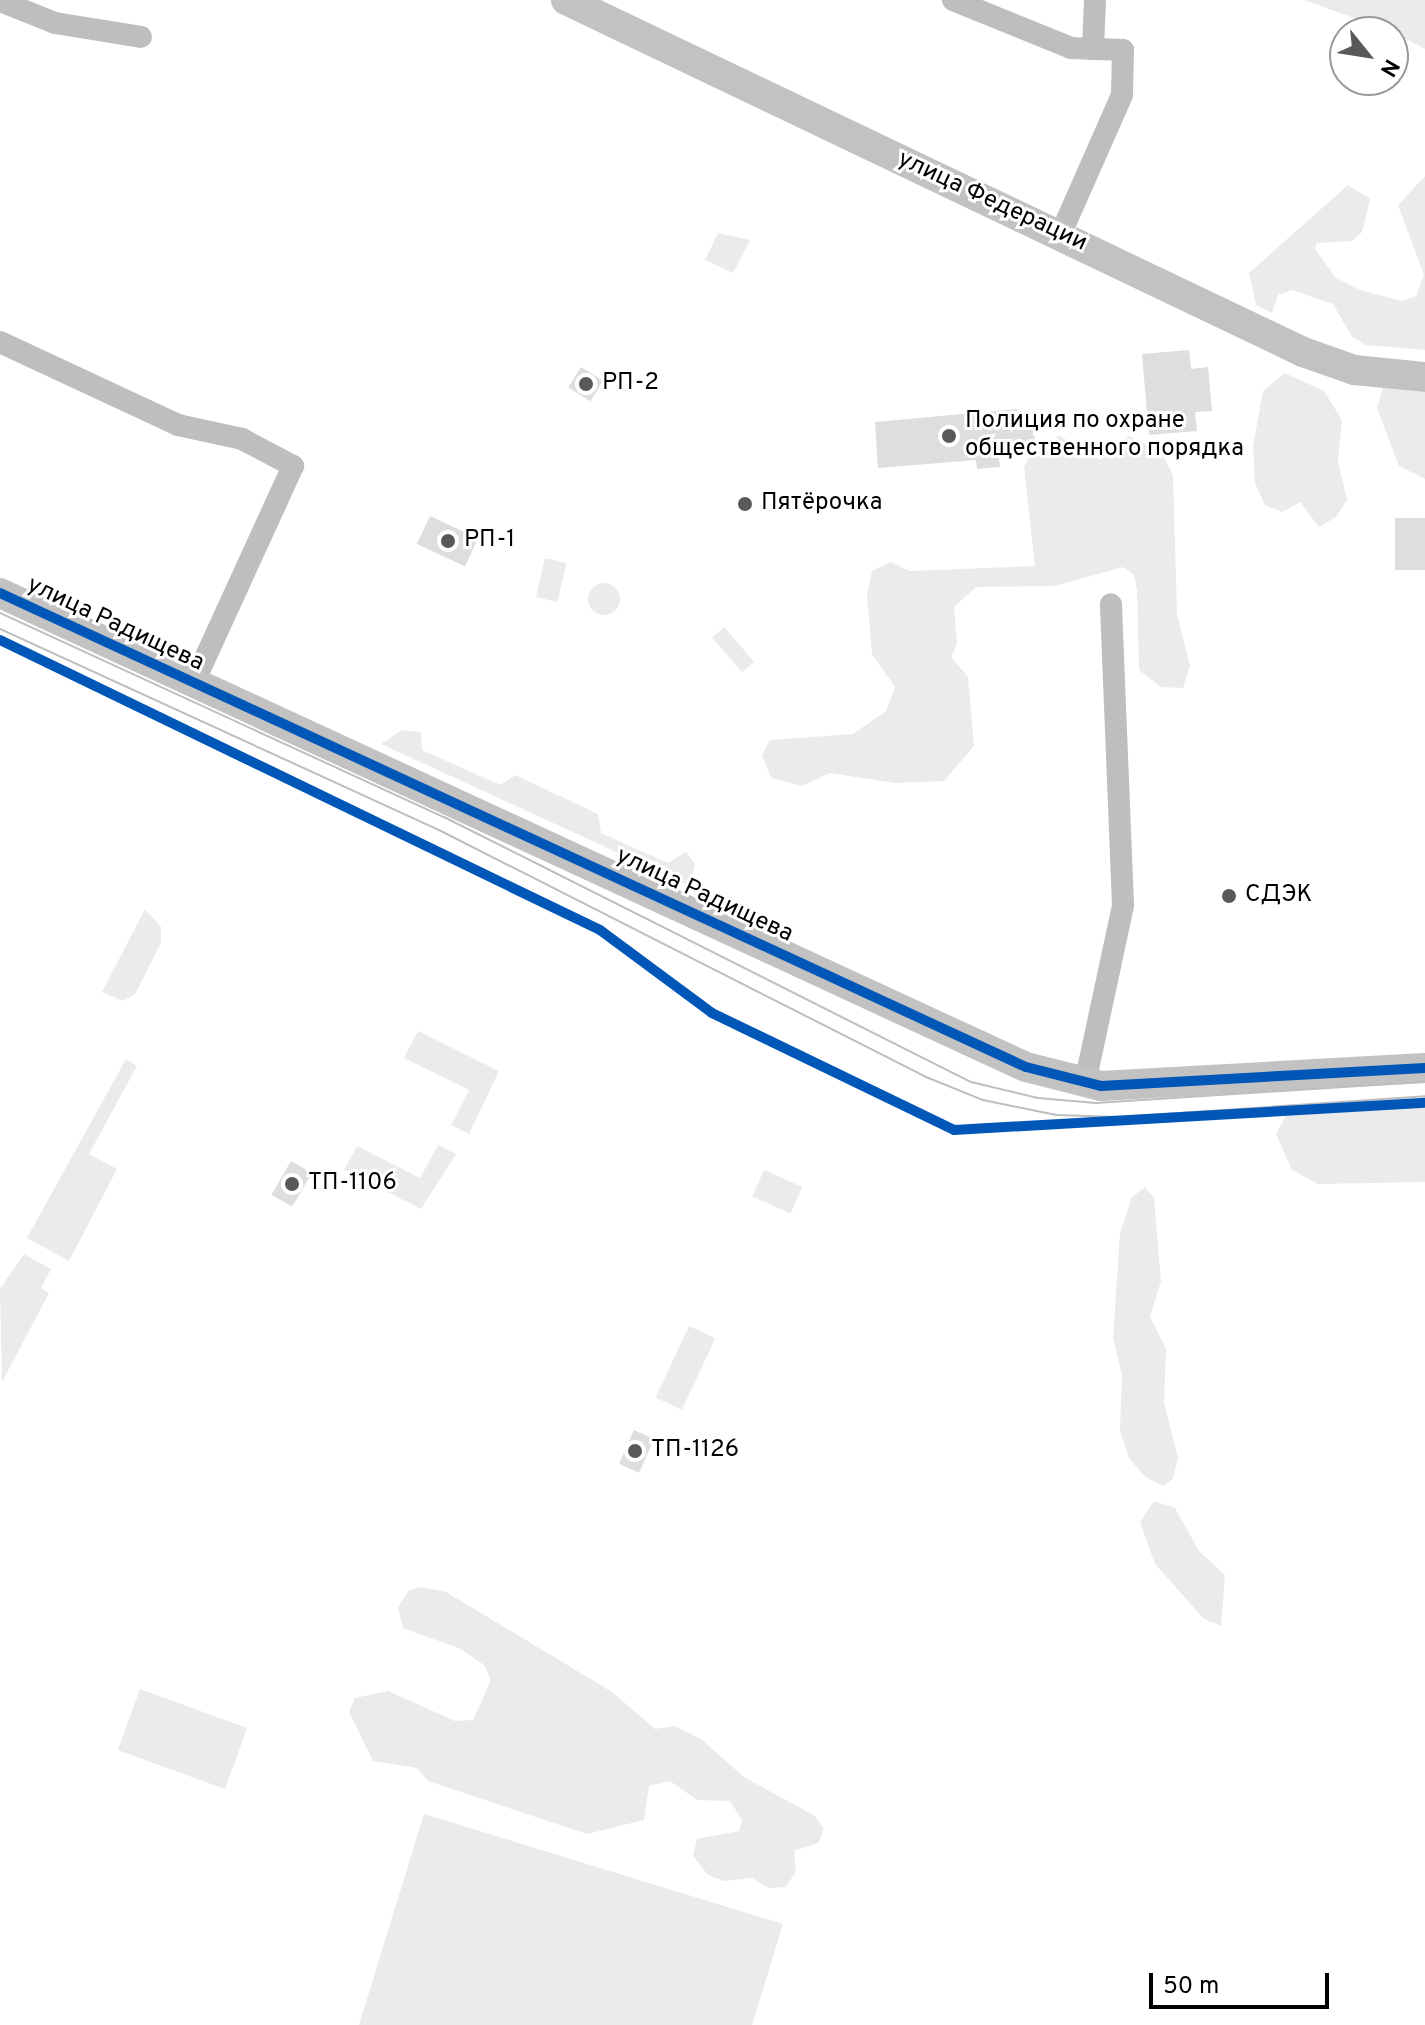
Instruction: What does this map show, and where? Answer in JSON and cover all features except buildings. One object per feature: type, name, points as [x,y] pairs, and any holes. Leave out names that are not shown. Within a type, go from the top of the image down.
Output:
[{"type":"street","name":"улица Федерации","points":[[566,0],[1061,233],[1309,354],[1354,370],[1425,377]]},
{"type":"street","points":[[953,0],[1071,48],[1123,50],[1122,95],[1061,233]]},
{"type":"street","points":[[1093,49],[1095,0]]},
{"type":"street","points":[[0,1],[55,23],[141,37]]},
{"type":"street","points":[[0,342],[178,425],[242,439],[293,466],[193,684]]},
{"type":"street","name":"улица Радищева","points":[[0,593],[1026,1067],[1085,1083],[1425,1068]]},
{"type":"street","points":[[1085,1083],[1123,905],[1111,604]]},
{"type":"shaded area","points":[[1304,0],[1425,0],[1425,49],[1409,40],[1409,16],[1348,16]]},
{"type":"shaded area","points":[[1425,176],[1425,350],[1366,345],[1352,337],[1333,304],[1292,290],[1278,295],[1272,313],[1256,305],[1249,273],[1348,185],[1370,199],[1362,232],[1352,241],[1317,243],[1315,249],[1336,278],[1360,290],[1402,301],[1416,296],[1424,275],[1398,205]]},
{"type":"shaded area","points":[[718,233],[750,240],[733,273],[705,260]]},
{"type":"shaded area","points":[[1285,373],[1324,391],[1342,420],[1338,461],[1347,500],[1336,517],[1319,527],[1300,502],[1282,512],[1265,505],[1255,483],[1253,446],[1263,391]]},
{"type":"shaded area","points":[[1425,383],[1425,479],[1399,466],[1377,408],[1383,388]]},
{"type":"shaded area","points":[[1058,435],[1101,460],[1129,436],[1161,452],[1173,475],[1177,614],[1190,665],[1183,688],[1161,687],[1139,670],[1137,589],[1134,575],[1123,567],[1054,586],[976,587],[954,607],[957,644],[951,657],[968,677],[974,746],[944,781],[895,783],[830,773],[802,786],[771,778],[762,755],[770,740],[853,734],[886,711],[895,687],[872,654],[867,595],[872,571],[891,562],[910,571],[1035,566],[1024,467],[1029,457],[1050,454]]},
{"type":"shaded area","points":[[545,558],[566,563],[557,602],[536,597]]},
{"type":"shaded area","points":[[604,583],[615,588],[620,599],[615,610],[604,615],[593,610],[588,599],[593,588]]},
{"type":"shaded area","points":[[724,627],[754,662],[742,672],[712,637]]},
{"type":"shaded area","points":[[402,730],[421,732],[422,750],[500,785],[515,775],[598,814],[601,833],[668,863],[686,852],[695,864],[688,885],[381,744]]},
{"type":"shaded area","points":[[145,909],[161,927],[161,943],[135,994],[123,1001],[102,992]]},
{"type":"shaded area","points":[[418,1031],[499,1071],[469,1134],[451,1125],[469,1090],[404,1058]]},
{"type":"shaded area","points":[[126,1059],[137,1066],[89,1154],[117,1169],[69,1261],[27,1238]]},
{"type":"shaded area","points":[[1425,1107],[1425,1182],[1318,1184],[1292,1170],[1276,1134],[1286,1115]]},
{"type":"shaded area","points":[[438,1145],[456,1154],[421,1209],[344,1170],[357,1146],[420,1178]]},
{"type":"shaded area","points":[[764,1170],[802,1187],[791,1214],[752,1196]]},
{"type":"shaded area","points":[[1145,1187],[1154,1198],[1161,1281],[1150,1317],[1166,1348],[1164,1403],[1178,1458],[1173,1479],[1164,1486],[1145,1477],[1129,1458],[1120,1431],[1122,1375],[1113,1339],[1120,1233],[1132,1197]]},
{"type":"shaded area","points":[[24,1254],[51,1269],[41,1288],[49,1293],[2,1382],[0,1289]]},
{"type":"shaded area","points":[[689,1326],[715,1338],[682,1410],[656,1398]]},
{"type":"shaded area","points":[[1154,1501],[1175,1508],[1199,1551],[1225,1575],[1221,1626],[1204,1619],[1155,1564],[1140,1522]]},
{"type":"shaded area","points":[[421,1587],[446,1592],[612,1692],[655,1729],[675,1726],[701,1739],[744,1777],[815,1816],[824,1829],[818,1843],[794,1851],[796,1871],[786,1887],[768,1888],[752,1878],[724,1881],[708,1875],[693,1856],[697,1839],[739,1831],[742,1820],[730,1801],[697,1800],[670,1781],[649,1786],[644,1820],[587,1834],[428,1781],[417,1768],[373,1761],[349,1712],[355,1698],[388,1691],[455,1721],[473,1720],[491,1680],[484,1665],[461,1649],[403,1628],[398,1607],[409,1590]]},
{"type":"shaded area","points":[[140,1689],[247,1728],[225,1789],[118,1750]]},
{"type":"shaded area","points":[[424,1814],[783,1924],[752,2025],[359,2025]]},
{"type":"tram line","points":[[0,613],[444,817],[971,1082],[1038,1098],[1096,1103],[1425,1082]]},
{"type":"tram line","points":[[0,629],[439,830],[926,1077],[983,1100],[1056,1115],[1120,1117],[1425,1096]]},
{"type":"cycle path","points":[[0,593],[1026,1067],[1101,1086],[1425,1068]]},
{"type":"cycle path","points":[[0,640],[600,930],[712,1013],[954,1130],[1425,1103]]},
{"type":"place","name":"РП-2","points":[[586,384]]},
{"type":"place","name":"Полиция по охране общественного порядка","points":[[949,436]]},
{"type":"place","name":"Пятёрочка","points":[[745,504]]},
{"type":"place","name":"РП-1","points":[[448,541]]},
{"type":"place","name":"СДЭК","points":[[1229,896]]},
{"type":"place","name":"ТП-1106","points":[[292,1184]]},
{"type":"place","name":"ТП-1126","points":[[635,1451]]}]
